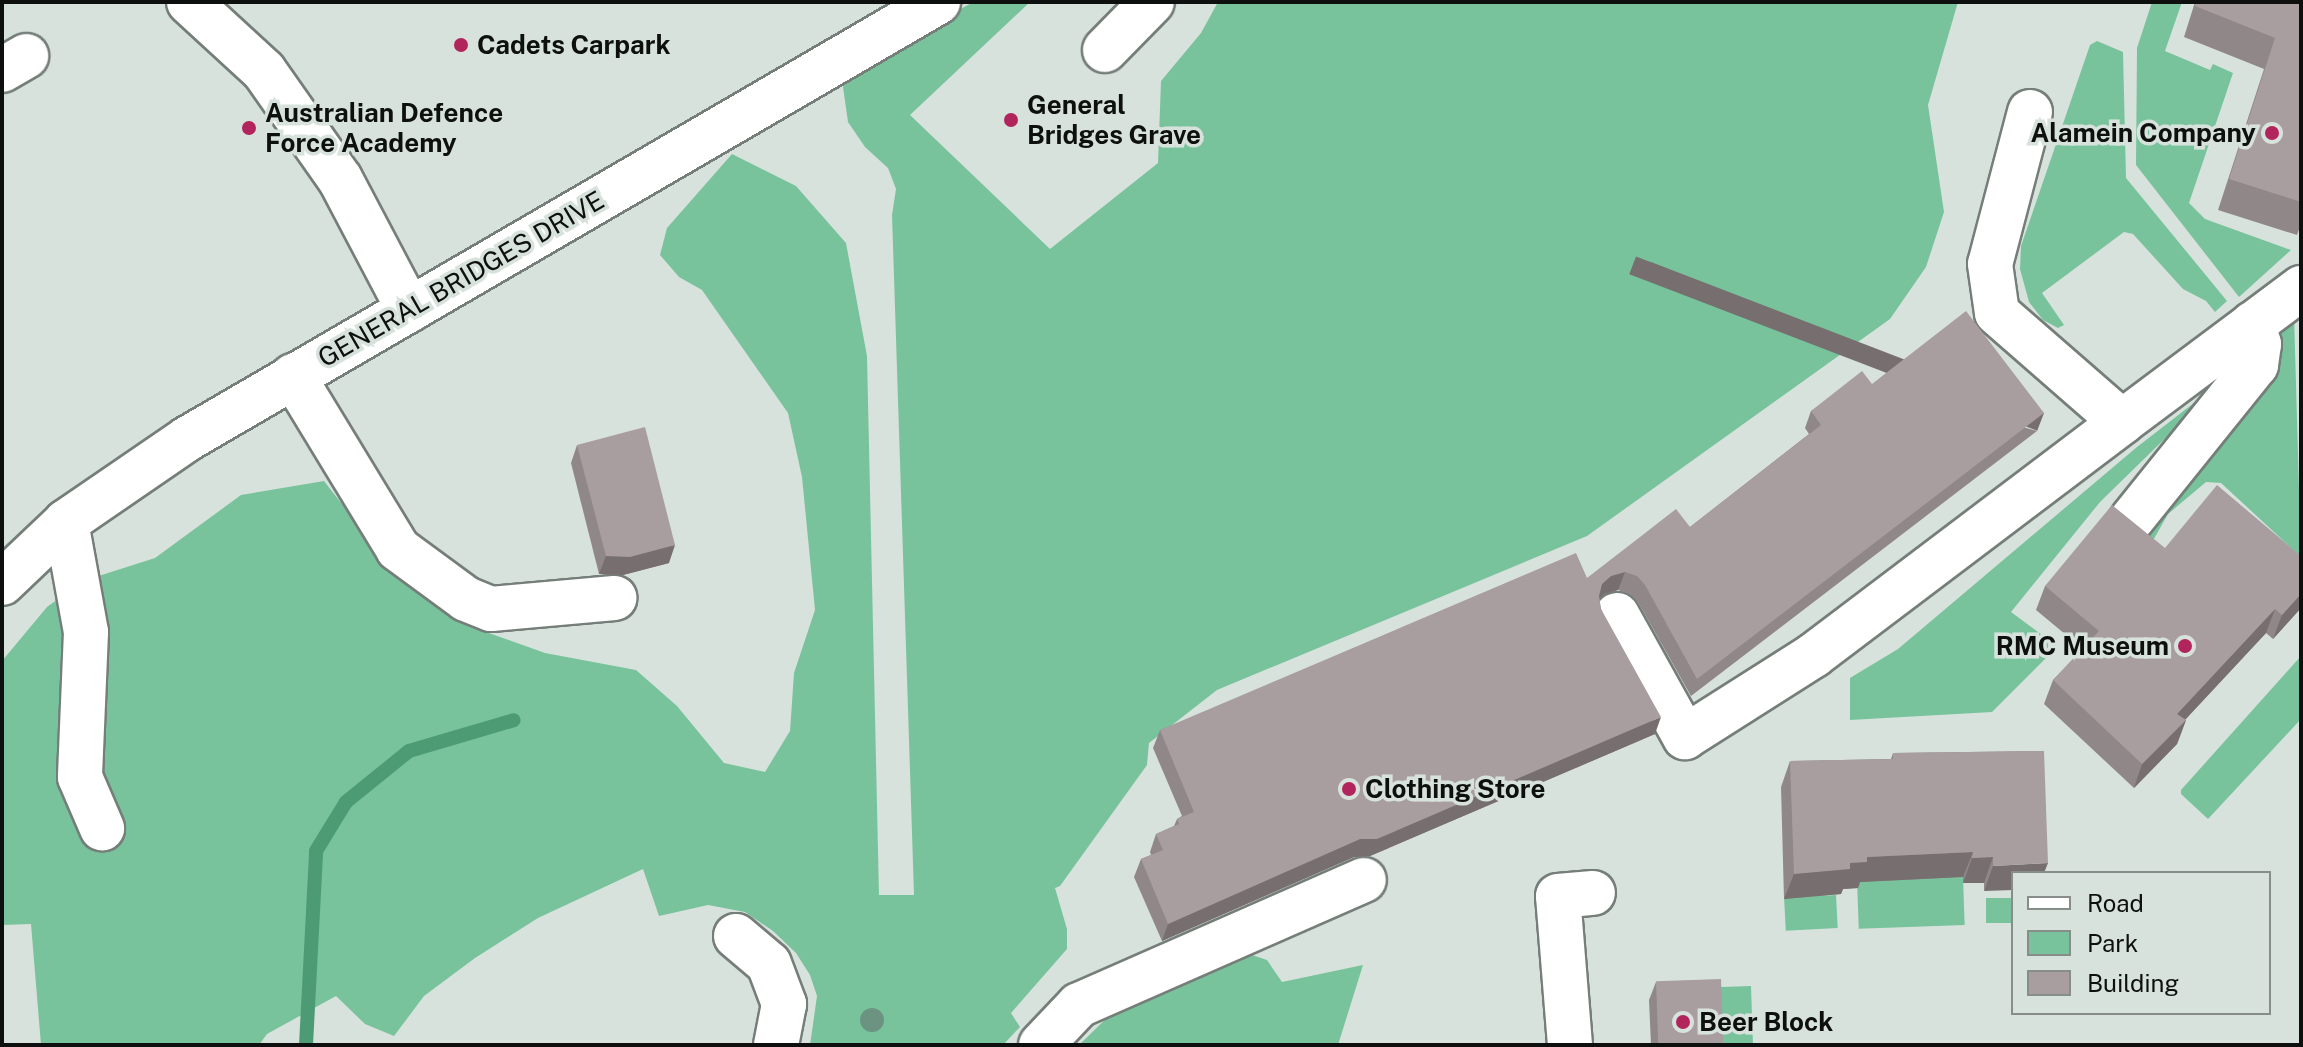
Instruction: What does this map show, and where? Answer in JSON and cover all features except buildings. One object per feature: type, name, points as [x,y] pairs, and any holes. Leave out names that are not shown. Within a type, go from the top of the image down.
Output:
[{"type":"street","points":[[189,2],[273,83],[340,179],[409,310]]},
{"type":"street","name":"GENERAL BRIDGES DRIVE","points":[[2,583],[66,522],[187,439],[938,2]]},
{"type":"street","points":[[1105,50],[1152,2]]},
{"type":"street","points":[[2030,112],[1990,264],[1997,313],[2122,422]]},
{"type":"street","points":[[1617,615],[1685,737],[1814,655],[2301,288]]},
{"type":"street","points":[[2132,519],[2256,365],[2259,344],[2252,324]]},
{"type":"street","points":[[293,376],[398,549],[466,599],[491,609],[615,598]]},
{"type":"street","points":[[66,522],[86,632],[80,777],[102,828]]},
{"type":"street","points":[[1041,1045],[1079,1005],[1364,880]]},
{"type":"street","points":[[1570,1045],[1558,896],[1593,893]]},
{"type":"street","points":[[736,936],[769,964],[784,1004],[776,1045]]},
{"type":"green space","points":[[973,2],[1030,2],[910,115],[1050,249],[1158,163],[1161,81],[1201,33],[1218,2],[1958,2],[1928,105],[1944,212],[1926,267],[1890,319],[1587,536],[1217,690],[1149,743],[1147,765],[1060,886],[1055,888],[1067,929],[1067,949],[1011,1013],[1020,1027],[1003,1045],[810,1045],[817,996],[810,975],[796,953],[773,931],[745,912],[708,905],[659,916],[643,869],[538,918],[475,958],[424,996],[394,1036],[365,1024],[336,996],[267,1034],[259,1045],[41,1045],[31,924],[2,925],[2,661],[47,607],[83,581],[155,558],[241,495],[324,481],[388,563],[469,626],[545,653],[636,670],[677,706],[724,763],[765,772],[790,731],[794,673],[815,610],[802,477],[788,413],[702,290],[679,277],[660,255],[667,228],[732,154],[796,186],[846,243],[867,356],[879,895],[914,895],[892,215],[896,189],[888,168],[865,147],[848,122],[843,87],[856,69]]},
{"type":"green space","points":[[2152,2],[2182,2],[2165,51],[2210,70],[2213,64],[2233,73],[2189,203],[2205,219],[2291,250],[2239,297],[2136,165],[2137,48]]},
{"type":"green space","points":[[2097,41],[2123,52],[2126,178],[2227,301],[2215,312],[2206,301],[2183,289],[2133,234],[2124,232],[2042,293],[2064,325],[2058,328],[2043,320],[2029,302],[2020,269],[2021,246],[2090,45]]},
{"type":"green space","points":[[2294,315],[2301,557],[2221,483],[2206,482],[2168,514],[2151,544],[2137,536],[2266,382],[2282,343],[2282,322]]},
{"type":"green space","points":[[2230,375],[2100,502],[2011,612],[2050,641],[2055,649],[1992,712],[1850,720],[1850,678],[1898,649],[2137,447]]},
{"type":"green space","points":[[2301,656],[2301,719],[2208,819],[2181,794],[2181,790]]},
{"type":"green space","points":[[1963,877],[1965,925],[1859,929],[1857,881]]},
{"type":"green space","points":[[1836,895],[1838,928],[1786,931],[1784,898]]},
{"type":"green space","points":[[1986,898],[2011,898],[2011,923],[1986,923]]},
{"type":"green space","points":[[1246,953],[1267,960],[1282,982],[1363,965],[1338,1045],[1079,1045],[1113,1012]]},
{"type":"green space","points":[[1751,986],[1753,1045],[1716,1045],[1693,988]]},
{"type":"waterway","points":[[306,1045],[316,851],[346,802],[409,751],[514,720]]},
{"type":"place","name":"Cadets Carpark","points":[[461,45]]},
{"type":"place","name":"General Bridges Grave","points":[[1011,120]]},
{"type":"place","name":"Australian Defence Force Academy","points":[[249,128]]},
{"type":"place","name":"Alamein Company","points":[[2272,133]]},
{"type":"place","name":"RMC Museum","points":[[2185,646]]},
{"type":"place","name":"Clothing Store","points":[[1349,789]]},
{"type":"place","name":"Beer Block","points":[[1683,1022]]}]
